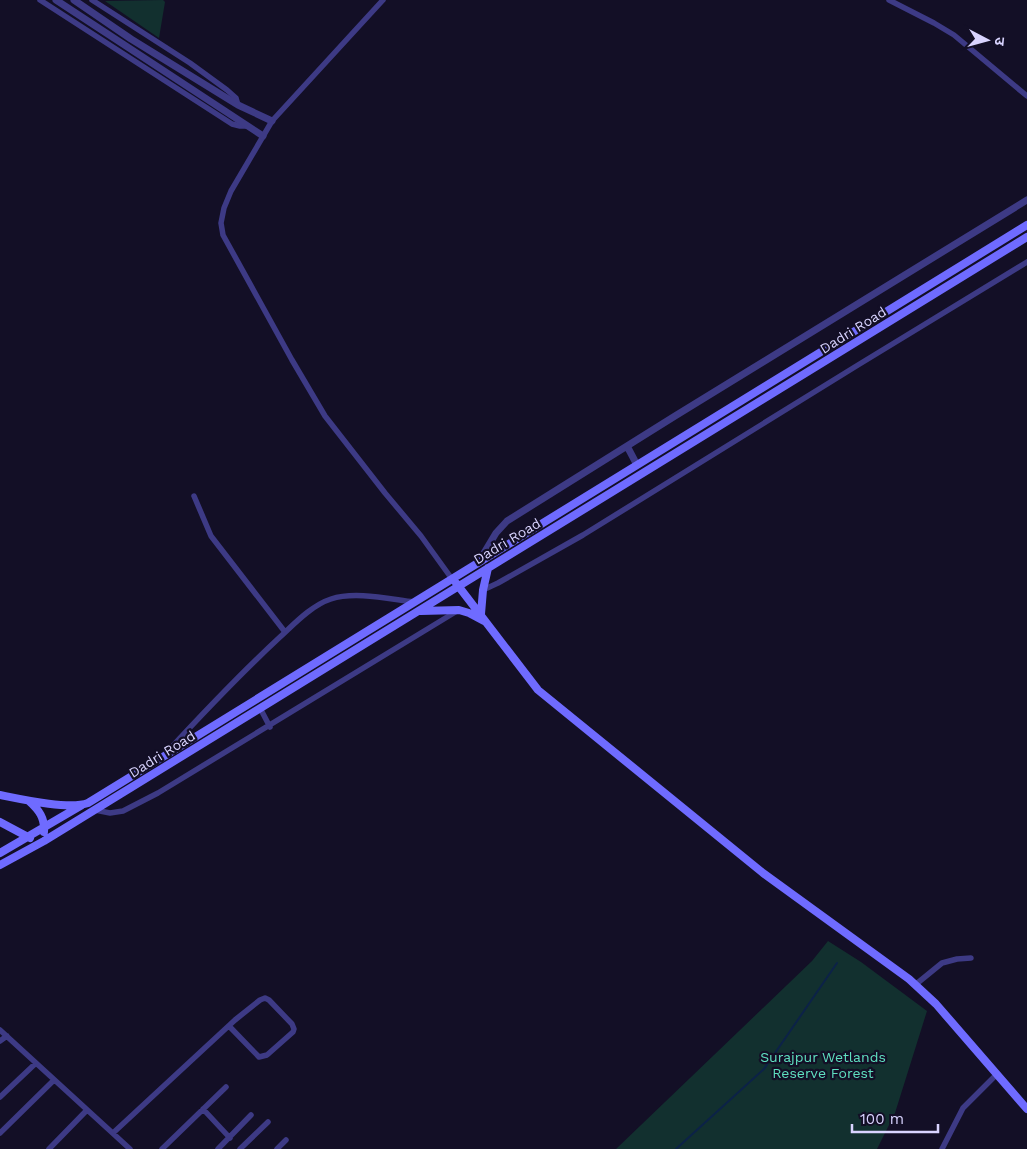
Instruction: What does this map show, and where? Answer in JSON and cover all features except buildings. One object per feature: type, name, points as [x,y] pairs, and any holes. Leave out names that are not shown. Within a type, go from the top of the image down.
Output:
[{"type":"main road","name":"Dadri Road","points":[[0,853],[164,756],[1027,225]]},
{"type":"main road","name":"Dadri Road","points":[[0,865],[262,713],[458,586],[1027,237]]},
{"type":"main road","points":[[481,614],[483,590],[488,568]]},
{"type":"main road","points":[[452,579],[538,690],[549,701],[763,873],[915,985],[936,1004],[1027,1109]]},
{"type":"main road","points":[[418,611],[459,610],[486,622]]},
{"type":"main road","points":[[0,795],[29,800],[85,804]]},
{"type":"main road","points":[[0,822],[41,842],[44,828],[41,814],[38,808],[29,800]]},
{"type":"street","points":[[40,0],[232,124],[248,126]]},
{"type":"street","points":[[56,0],[263,136]]},
{"type":"street","points":[[74,0],[131,39],[238,106],[272,121]]},
{"type":"street","points":[[92,0],[198,68],[234,95],[238,106]]},
{"type":"street","points":[[383,0],[272,121],[231,191],[224,208],[221,223],[223,235],[325,416],[379,486],[421,536],[452,579]]},
{"type":"street","points":[[889,0],[934,23],[954,36],[1027,96]]},
{"type":"street","points":[[478,563],[496,532],[506,521],[1027,200]]},
{"type":"street","points":[[483,590],[583,535],[1027,262]]},
{"type":"street","points":[[627,446],[638,465]]},
{"type":"street","points":[[194,496],[211,536],[285,632]]},
{"type":"street","points":[[164,756],[223,691],[285,632],[321,604],[332,598],[343,596],[382,597],[414,602]]},
{"type":"street","points":[[95,810],[110,813],[123,812],[158,794],[459,610]]},
{"type":"street","points":[[262,713],[270,727]]},
{"type":"street","points":[[915,985],[942,963],[971,958]]},
{"type":"street","points":[[113,1133],[229,1026],[260,1000],[265,998],[270,1000],[292,1024],[294,1029],[267,1056],[259,1057],[229,1026]]},
{"type":"street","points":[[0,1030],[130,1149]]},
{"type":"street","points":[[0,1041],[7,1036]]},
{"type":"street","points":[[0,1097],[36,1063]]},
{"type":"street","points":[[942,1149],[963,1108],[996,1075]]},
{"type":"street","points":[[0,1133],[54,1080]]},
{"type":"street","points":[[162,1149],[226,1087]]},
{"type":"street","points":[[203,1109],[230,1138]]},
{"type":"street","points":[[49,1149],[87,1110]]},
{"type":"street","points":[[218,1149],[251,1115]]},
{"type":"street","points":[[240,1149],[268,1122]]},
{"type":"street","points":[[277,1149],[286,1140]]},
{"type":"green space","points":[[163,0],[165,2],[159,38],[105,1]]},
{"type":"green space","name":"Surajpur Wetlands Reserve Forest","points":[[828,941],[861,962],[927,1011],[895,1113],[877,1149],[616,1149],[812,961]]},
{"type":"waterway","points":[[676,1149],[764,1069],[837,963]]}]
